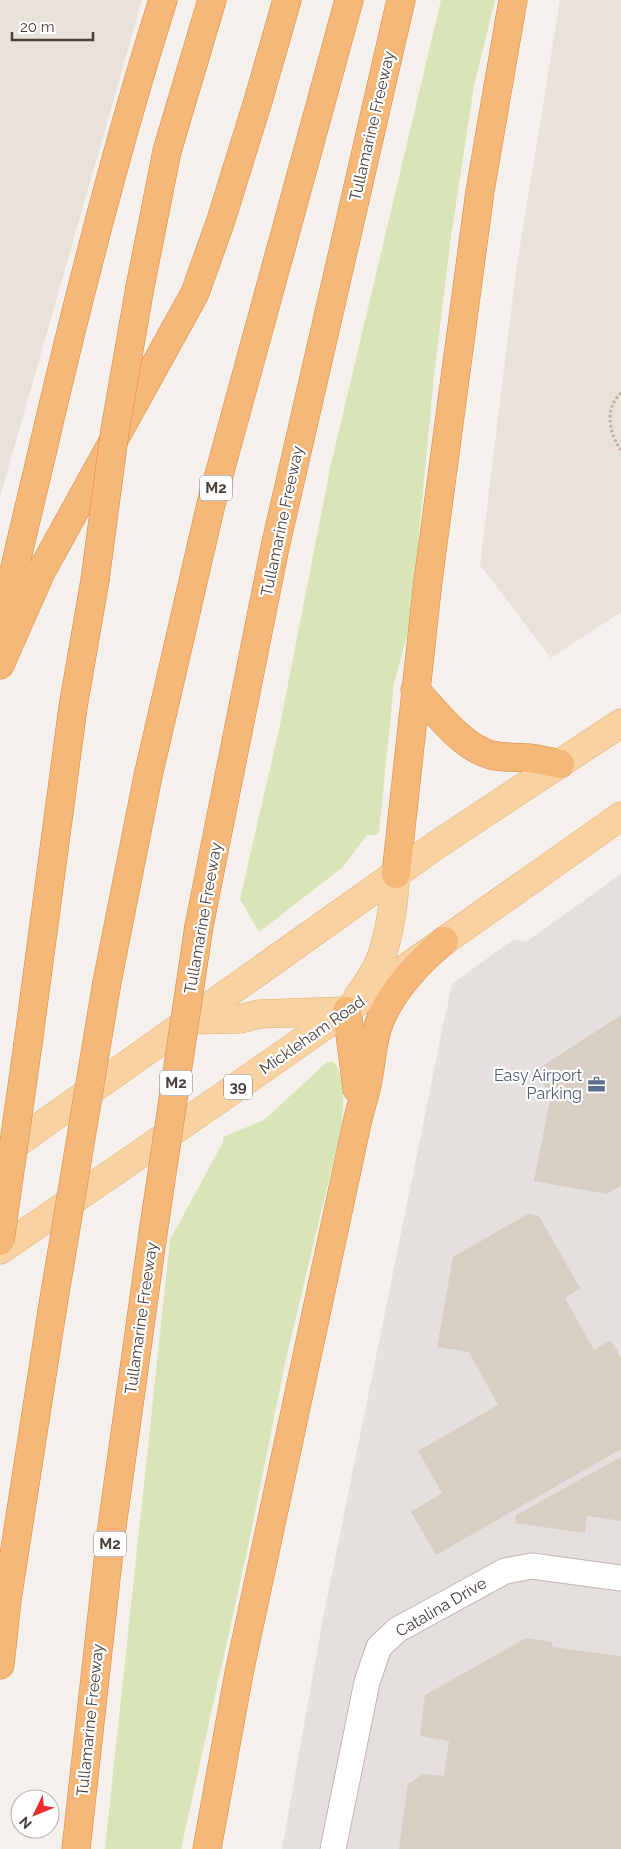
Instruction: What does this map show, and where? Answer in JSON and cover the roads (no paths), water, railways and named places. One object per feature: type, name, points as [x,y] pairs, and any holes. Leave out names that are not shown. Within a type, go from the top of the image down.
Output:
[{"type":"highway","points":[[0,636],[15,563],[79,296],[133,93],[163,0]]},
{"type":"highway","points":[[0,1241],[73,707],[95,580],[115,430],[140,287],[167,151],[212,0]]},
{"type":"highway","points":[[0,665],[41,572],[195,293],[258,101],[288,0]]},
{"type":"highway","name":"M2","points":[[0,1665],[7,1600],[52,1311],[107,982],[148,776],[211,504],[350,0]]},
{"type":"highway","name":"Tullamarine Freeway","points":[[76,1849],[111,1534],[152,1240],[199,926],[275,547],[401,0]]},
{"type":"highway","points":[[396,874],[428,581],[480,191],[513,0]]},
{"type":"highway","points":[[416,690],[460,736],[475,748],[489,754],[507,758],[529,758],[560,764]]},
{"type":"highway","points":[[207,1849],[244,1654],[357,1123],[367,1085],[373,1043],[382,1015],[404,981],[444,941]]},
{"type":"highway","points":[[346,1011],[357,1084],[357,1123]]},
{"type":"main road","points":[[0,1155],[438,844],[621,723]]},
{"type":"main road","name":"Mickleham Road","points":[[0,1250],[130,1162],[621,816]]},
{"type":"main road","points":[[191,1020],[240,1019],[259,1014],[346,1011],[366,986],[380,960],[393,907],[396,874]]},
{"type":"street","name":"Catalina Drive","points":[[333,1849],[367,1682],[379,1647],[397,1630],[505,1571],[532,1566],[621,1578]]},
{"type":"place","name":"Easy Airport Parking","points":[[596,1084]]}]
